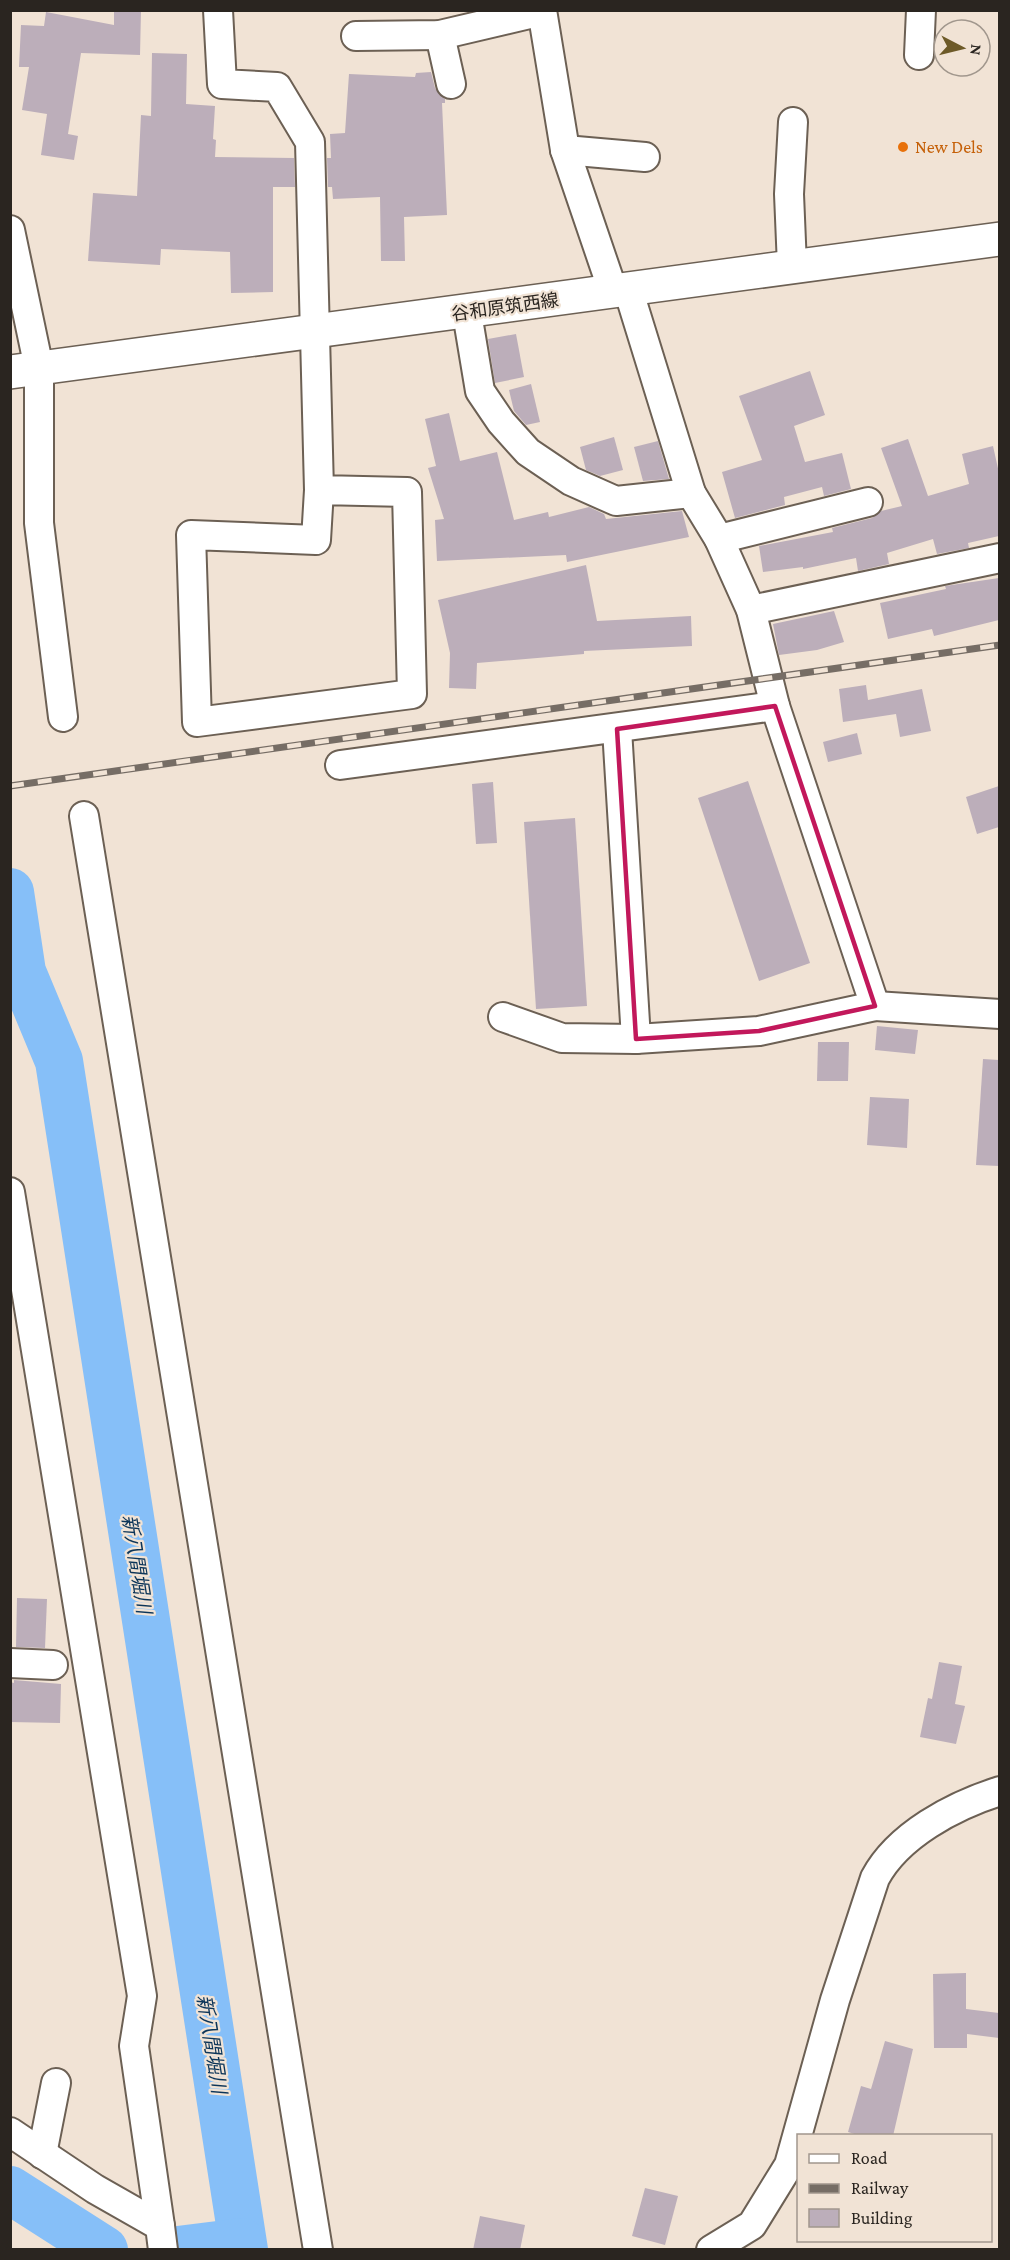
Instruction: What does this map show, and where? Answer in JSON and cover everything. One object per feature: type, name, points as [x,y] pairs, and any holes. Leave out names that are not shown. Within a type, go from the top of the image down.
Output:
[{"type":"main road","name":"谷和原筑西線","points":[[25,370],[467,313],[999,239]]},
{"type":"street","points":[[218,10],[222,84],[277,87],[310,142],[319,490],[316,540],[191,535],[197,722],[412,694],[407,492],[319,490]]},
{"type":"street","points":[[919,55],[921,10]]},
{"type":"street","points":[[356,36],[440,35],[542,11],[565,150],[620,290],[692,493],[719,539],[751,610],[776,706],[874,1006]]},
{"type":"street","points":[[440,35],[451,84]]},
{"type":"street","points":[[792,266],[789,194],[794,122]]},
{"type":"street","points":[[565,150],[645,157]]},
{"type":"street","points":[[10,230],[39,523],[63,717]]},
{"type":"street","points":[[467,313],[480,391],[501,422],[528,452],[571,482],[616,501],[692,493]]},
{"type":"street","points":[[719,539],[868,502]]},
{"type":"street","points":[[751,610],[999,558]]},
{"type":"street","points":[[340,765],[776,706]]},
{"type":"street","points":[[617,729],[636,1039]]},
{"type":"street","points":[[84,816],[318,2250]]},
{"type":"street","points":[[503,1017],[562,1038],[636,1039],[759,1031],[874,1006],[999,1014]]},
{"type":"street","points":[[10,1192],[142,1996],[134,2046],[162,2238]]},
{"type":"street","points":[[10,1663],[53,1665]]},
{"type":"street","points":[[802,2134],[835,2000],[874,1878],[884,1860],[925,1826],[999,1791]]},
{"type":"street","points":[[42,2154],[56,2083]]},
{"type":"street","points":[[10,2132],[95,2189],[162,2238]]},
{"type":"street","points":[[711,2250],[752,2225],[794,2166]]},
{"type":"highlighted area","points":[[775,706],[875,1006],[759,1031],[636,1039],[617,729]]},
{"type":"building","points":[[114,10],[141,10],[140,55],[81,53],[68,134],[78,136],[74,160],[41,155],[47,114],[22,110],[29,67],[19,67],[21,25],[44,26],[46,12],[114,25]]},
{"type":"building","points":[[152,53],[187,54],[186,104],[215,106],[213,139],[216,140],[215,157],[294,158],[295,187],[273,187],[273,292],[231,293],[230,252],[161,249],[160,265],[88,261],[93,193],[137,196],[141,115],[151,116]]},
{"type":"building","points":[[431,72],[435,88],[445,99],[445,103],[442,103],[447,215],[404,217],[405,261],[381,261],[380,197],[333,199],[332,187],[328,187],[327,158],[331,158],[330,134],[345,133],[349,74],[415,77],[416,73]]},
{"type":"building","points":[[516,334],[524,377],[495,383],[488,339]]},
{"type":"building","points":[[810,371],[825,415],[794,426],[805,462],[842,453],[851,489],[824,496],[822,487],[784,497],[785,505],[735,518],[722,472],[762,460],[739,396]]},
{"type":"building","points":[[531,384],[540,422],[526,425],[514,411],[509,390]]},
{"type":"building","points":[[449,413],[460,461],[497,452],[514,520],[548,512],[549,517],[589,507],[604,514],[606,519],[682,511],[689,537],[567,562],[566,555],[437,561],[435,520],[444,519],[428,468],[436,466],[425,419]]},
{"type":"building","points":[[614,437],[623,470],[600,476],[586,470],[580,447]]},
{"type":"building","points":[[908,439],[928,496],[969,484],[962,454],[993,446],[999,473],[999,536],[968,543],[969,548],[937,554],[933,539],[887,553],[889,564],[858,571],[856,558],[803,569],[803,567],[763,572],[759,546],[833,532],[832,528],[872,518],[881,511],[902,506],[881,448]]},
{"type":"building","points":[[658,441],[669,479],[643,481],[634,447]]},
{"type":"building","points":[[586,565],[597,621],[691,616],[692,646],[584,651],[584,654],[477,663],[476,689],[449,688],[450,653],[438,600]]},
{"type":"building","points":[[999,578],[999,620],[934,636],[932,629],[888,639],[880,603],[946,589],[945,586]]},
{"type":"building","points":[[834,611],[844,642],[817,650],[779,655],[773,624]]},
{"type":"building","points":[[866,685],[868,700],[922,689],[931,731],[900,737],[896,714],[843,722],[839,689]]},
{"type":"building","points":[[857,733],[862,754],[828,762],[823,742]]},
{"type":"building","points":[[748,781],[810,963],[759,981],[698,798]]},
{"type":"building","points":[[493,782],[497,843],[476,844],[472,784]]},
{"type":"building","points":[[999,786],[999,827],[977,834],[966,797]]},
{"type":"building","points":[[575,818],[587,1006],[536,1009],[524,822]]},
{"type":"building","points":[[877,1026],[918,1030],[915,1054],[875,1050]]},
{"type":"building","points":[[818,1042],[849,1042],[848,1081],[817,1081]]},
{"type":"building","points":[[983,1059],[999,1060],[999,1166],[976,1165]]},
{"type":"building","points":[[870,1097],[909,1099],[907,1148],[867,1145]]},
{"type":"building","points":[[17,1598],[47,1599],[45,1648],[16,1647]]},
{"type":"building","points":[[939,1662],[962,1666],[955,1704],[965,1706],[956,1744],[920,1737],[928,1698],[932,1699]]},
{"type":"building","points":[[14,1680],[61,1684],[60,1723],[10,1722],[10,1682],[14,1683]]},
{"type":"building","points":[[966,1973],[966,2009],[999,2013],[999,2038],[967,2034],[967,2048],[934,2048],[933,1974]]},
{"type":"building","points":[[885,2041],[913,2049],[893,2134],[848,2132],[861,2086],[871,2089]]},
{"type":"building","points":[[645,2188],[678,2196],[665,2245],[632,2236]]},
{"type":"building","points":[[480,2216],[525,2225],[520,2250],[473,2250]]},
{"type":"waterway","name":"新八間堀川","points":[[10,892],[22,972],[59,1061],[244,2250]]},
{"type":"waterway","points":[[10,2190],[104,2250]]},
{"type":"waterway","points":[[178,2250],[242,2242]]},
{"type":"railway","points":[[10,786],[1000,645]]},
{"type":"place","name":"New Dels","points":[[903,147]]}]
